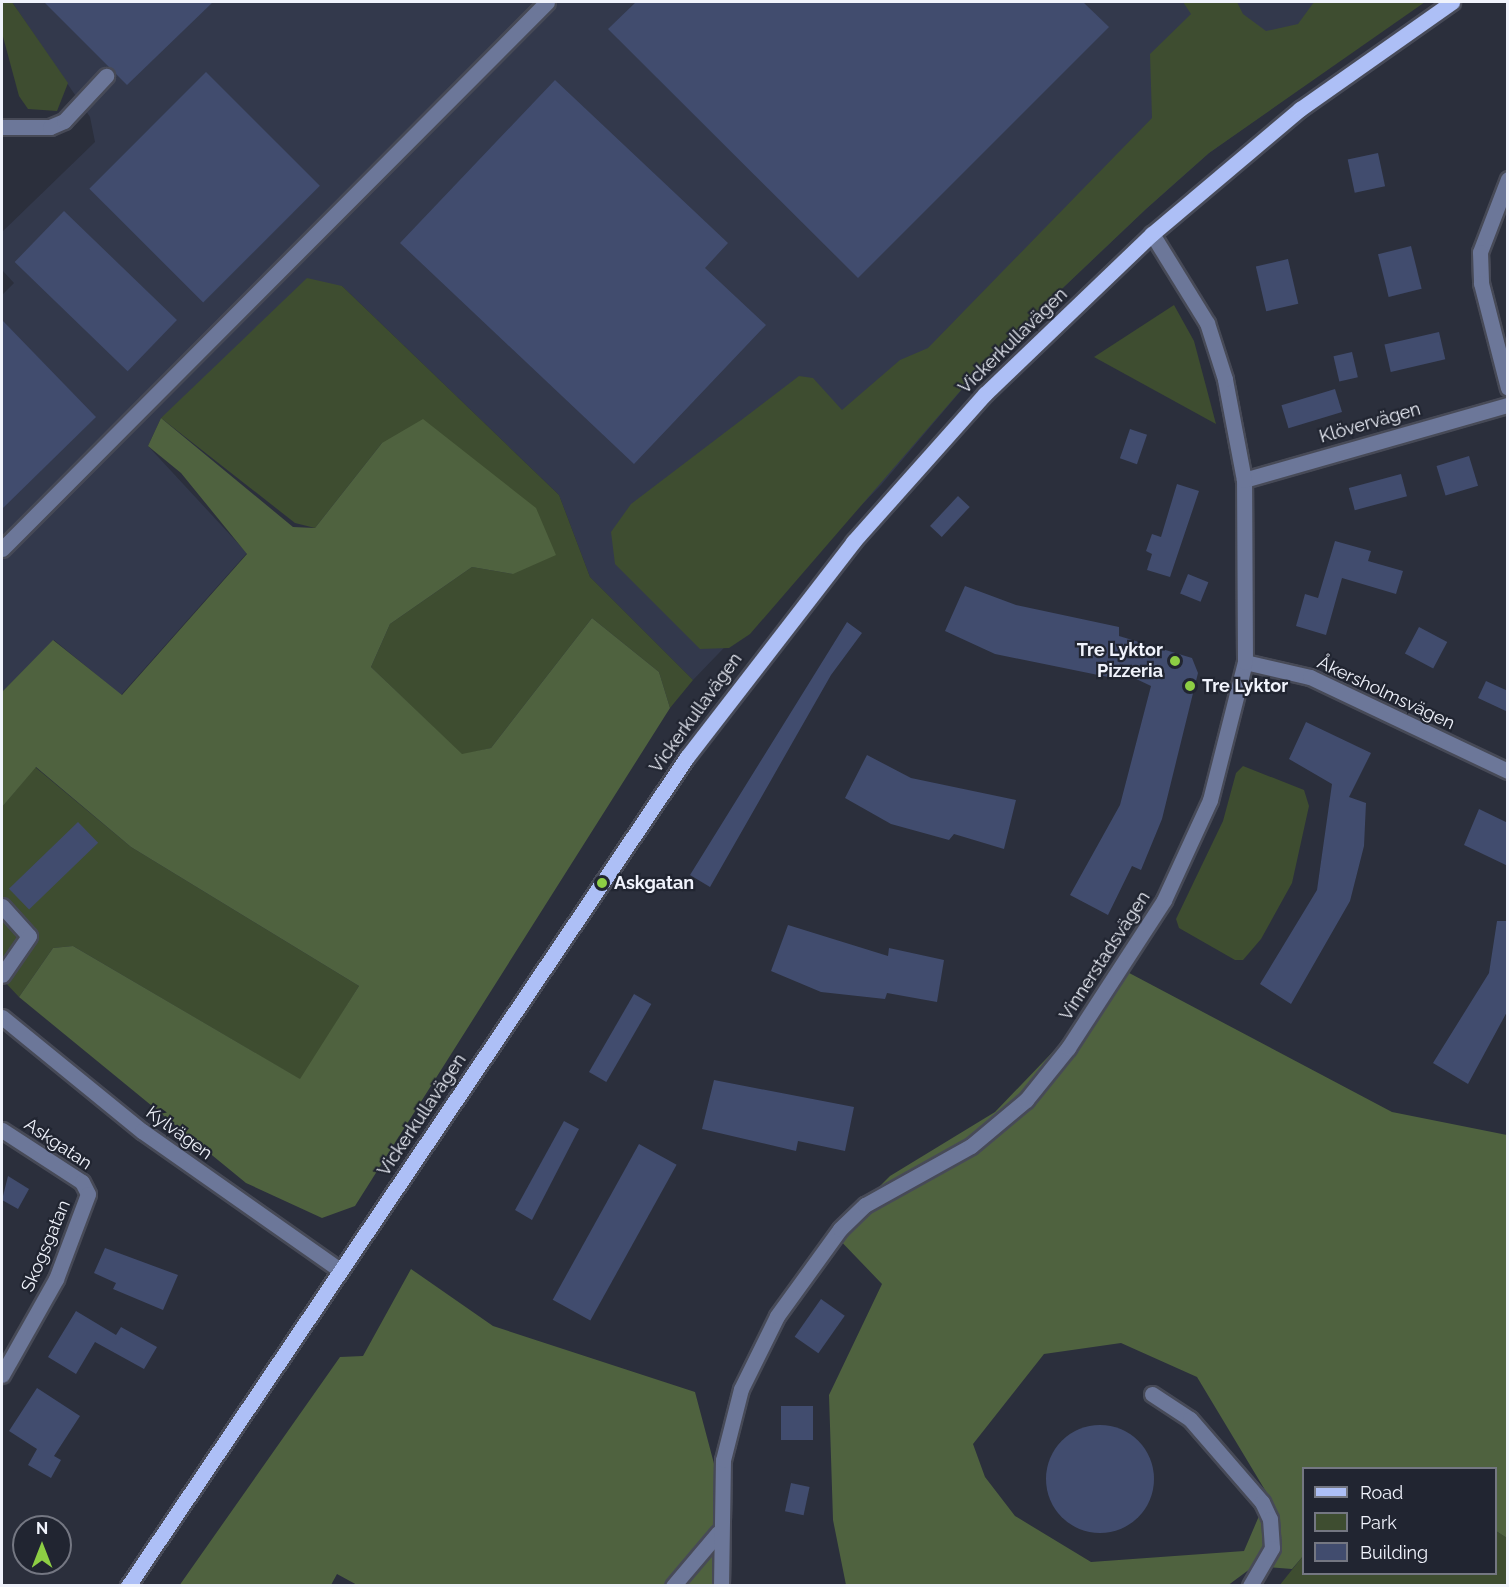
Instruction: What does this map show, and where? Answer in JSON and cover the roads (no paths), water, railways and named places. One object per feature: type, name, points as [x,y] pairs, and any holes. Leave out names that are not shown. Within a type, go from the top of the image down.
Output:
[{"type":"main road","name":"Vickerkullavägen","points":[[128,1586],[687,757],[800,607],[985,394],[1152,234],[1300,109],[1452,2]]},
{"type":"street","points":[[2,549],[547,2]]},
{"type":"street","points":[[2,126],[50,127],[64,121],[106,76]]},
{"type":"street","points":[[1508,179],[1480,252],[1481,283],[1508,388]]},
{"type":"street","name":"Vinnerstadsvägen","points":[[721,1586],[718,1533],[732,1419],[756,1352],[777,1316],[851,1218],[896,1184],[971,1146],[1007,1120],[1068,1048],[1164,900],[1190,850],[1224,755],[1245,662],[1244,480],[1227,388],[1207,323],[1192,290],[1152,234]]},
{"type":"street","name":"Klövervägen","points":[[1244,480],[1508,405]]},
{"type":"street","name":"Åkersholmsvägen","points":[[1245,662],[1310,678],[1508,771]]},
{"type":"street","points":[[2,906],[29,936],[2,975]]},
{"type":"street","name":"Kylvägen","points":[[2,1017],[142,1131],[340,1270]]},
{"type":"street","name":"Askgatan","points":[[2,1130],[81,1182],[88,1194]]},
{"type":"street","name":"Skogsgatan","points":[[2,1376],[56,1278],[88,1194]]},
{"type":"street","points":[[1152,1394],[1190,1419],[1262,1502],[1270,1519],[1272,1548],[1250,1586]]},
{"type":"street","points":[[673,1586],[718,1533]]},
{"type":"place","name":"Tre Lyktor Pizzeria","points":[[1175,661]]},
{"type":"place","name":"Tre Lyktor","points":[[1190,686]]},
{"type":"place","name":"Askgatan","points":[[602,883]]}]
